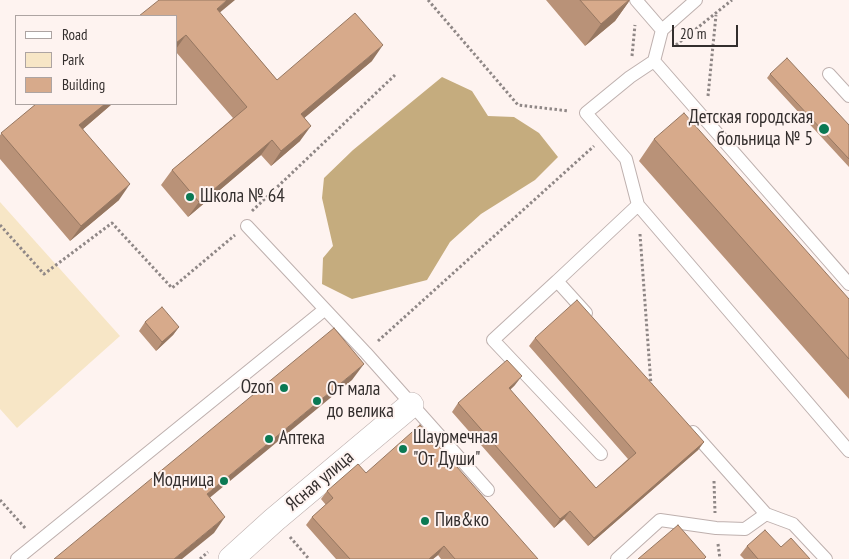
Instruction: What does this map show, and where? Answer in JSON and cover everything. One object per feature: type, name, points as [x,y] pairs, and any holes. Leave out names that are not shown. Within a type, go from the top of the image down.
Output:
[{"type":"street","name":"Ясная улица","points":[[231,559],[274,520],[411,405]]},
{"type":"lane","points":[[696,0],[662,30],[654,61],[630,77],[586,113],[626,159],[638,205],[849,451]]},
{"type":"lane","points":[[637,1],[662,30]]},
{"type":"lane","points":[[654,61],[849,284]]},
{"type":"lane","points":[[829,74],[849,96]]},
{"type":"lane","points":[[601,454],[493,340],[638,205]]},
{"type":"lane","points":[[247,226],[324,310],[366,352],[488,490]]},
{"type":"lane","points":[[557,281],[595,323]]},
{"type":"lane","points":[[17,559],[324,310]]},
{"type":"lane","points":[[682,420],[766,514],[793,524],[826,559]]},
{"type":"lane","points":[[617,559],[660,520],[716,528],[745,529],[766,514]]},
{"type":"path","points":[[428,0],[518,105],[586,113]]},
{"type":"path","points":[[654,61],[716,15],[732,0]]},
{"type":"path","points":[[630,77],[637,1]]},
{"type":"path","points":[[706,121],[716,15]]},
{"type":"path","points":[[0,225],[44,274],[112,223],[172,288],[247,226],[253,209],[395,75]]},
{"type":"path","points":[[366,352],[606,135]]},
{"type":"path","points":[[638,205],[652,385]]},
{"type":"path","points":[[714,456],[716,528],[720,559]]},
{"type":"path","points":[[0,500],[38,542]]},
{"type":"green space","points":[[0,202],[120,336],[17,428],[0,409]]},
{"type":"shaded area","points":[[442,77],[472,91],[488,116],[514,117],[539,133],[558,157],[535,180],[481,214],[450,242],[427,280],[352,299],[322,284],[323,258],[333,246],[322,198],[324,178],[353,150]]},
{"type":"building","points":[[159,0],[227,0],[217,9],[277,80],[355,13],[383,45],[301,114],[311,126],[281,151],[272,140],[199,202],[172,170],[247,107],[186,35],[178,41],[178,15],[140,15]]},
{"type":"building","points":[[580,0],[629,0],[601,24]]},
{"type":"building","points":[[787,58],[849,125],[849,159],[770,74]]},
{"type":"building","points":[[35,105],[104,105],[79,125],[130,184],[81,226],[1,133]]},
{"type":"building","points":[[684,113],[849,299],[849,359],[654,139]]},
{"type":"building","points":[[577,300],[704,442],[594,538],[570,511],[560,519],[458,403],[507,360],[522,376],[509,388],[596,488],[636,453],[535,338]]},
{"type":"building","points":[[162,307],[179,327],[162,342],[145,322]]},
{"type":"building","points":[[334,328],[364,364],[207,494],[225,517],[174,559],[54,559]]},
{"type":"building","points":[[420,425],[538,559],[455,559],[444,546],[429,559],[350,559],[312,517],[333,498],[327,491],[358,464],[366,473]]},
{"type":"building","points":[[678,525],[706,557],[704,559],[638,559]]},
{"type":"building","points":[[765,530],[781,547],[791,538],[810,559],[758,559],[747,546]]},
{"type":"place","name":"Детская городская больница № 5","points":[[824,129]]},
{"type":"place","name":"Школа № 64","points":[[190,197]]},
{"type":"place","name":"Ozon","points":[[284,388]]},
{"type":"place","name":"От мала до велика","points":[[317,401]]},
{"type":"place","name":"Аптека","points":[[269,439]]},
{"type":"place","name":"Шаурмечная \"От Души\"","points":[[403,449]]},
{"type":"place","name":"Модница","points":[[224,481]]},
{"type":"place","name":"Пив&ко","points":[[425,521]]}]
